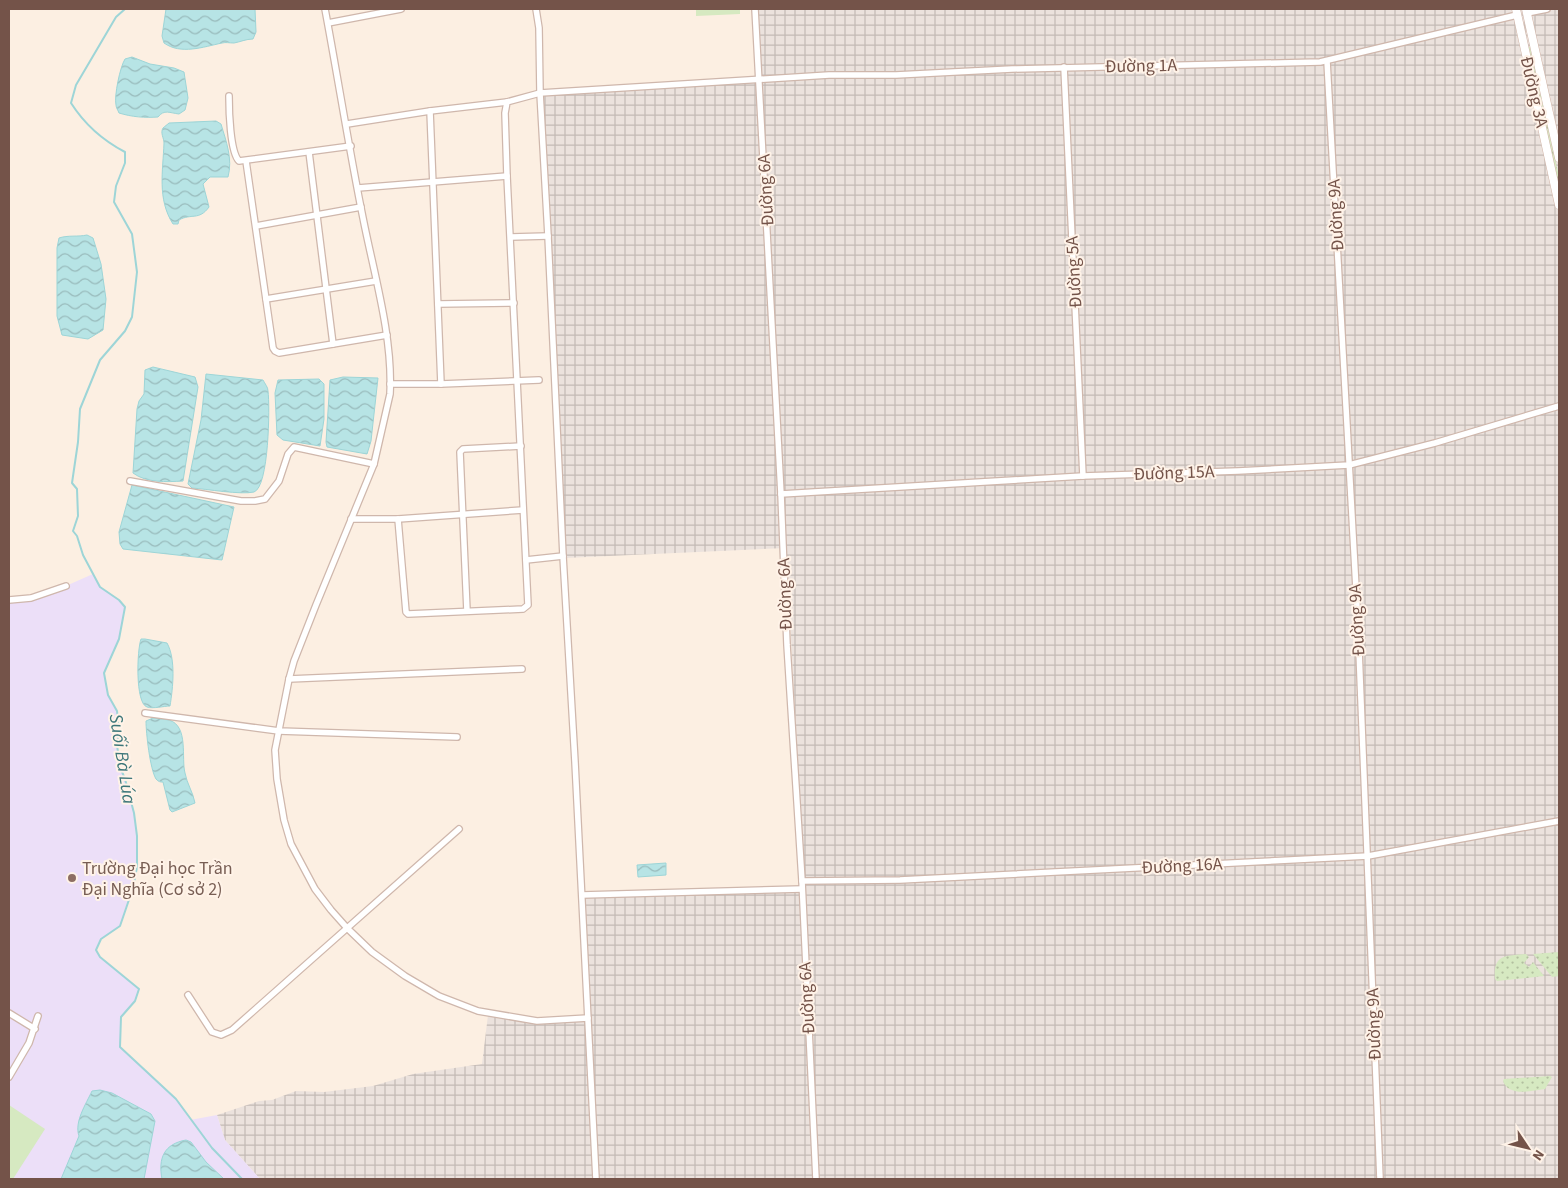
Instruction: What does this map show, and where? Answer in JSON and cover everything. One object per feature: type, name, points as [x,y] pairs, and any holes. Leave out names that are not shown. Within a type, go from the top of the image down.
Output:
[{"type":"street","points":[[325,9],[361,207],[387,335],[390,394],[374,464],[294,661],[289,679],[276,750],[277,779],[284,820],[291,844],[315,889],[331,910],[372,952],[405,976],[439,996],[478,1010],[537,1021],[588,1018]]},
{"type":"street","points":[[328,23],[402,9]]},
{"type":"street","points":[[536,9],[539,28],[540,93],[596,1179]]},
{"type":"street","name":"Đường 6A","points":[[755,9],[781,494],[787,645],[802,881],[816,1179]]},
{"type":"street","points":[[1516,12],[1547,9]]},
{"type":"street","name":"Đường 3A","points":[[1527,11],[1559,158]]},
{"type":"street","name":"Đường 1A","points":[[347,124],[430,111],[507,102],[540,93],[760,78],[1327,60],[1516,12]]},
{"type":"street","name":"Đường 3A","points":[[1516,12],[1559,205]]},
{"type":"street","name":"Đường 9A","points":[[1327,60],[1358,616],[1380,1179]]},
{"type":"street","name":"Đường 5A","points":[[1064,67],[1083,476]]},
{"type":"street","points":[[229,96],[235,156],[239,161],[351,146]]},
{"type":"street","points":[[398,519],[406,612],[408,614],[523,609],[528,605],[507,176],[505,113],[507,102]]},
{"type":"street","points":[[430,111],[441,384]]},
{"type":"street","points":[[310,152],[325,290],[333,344]]},
{"type":"street","points":[[246,161],[273,348],[275,351],[279,353],[387,335]]},
{"type":"street","points":[[358,188],[507,176]]},
{"type":"street","points":[[256,226],[361,207]]},
{"type":"street","points":[[511,237],[548,236]]},
{"type":"street","points":[[266,299],[376,281]]},
{"type":"street","points":[[438,304],[514,303]]},
{"type":"street","points":[[390,384],[539,380]]},
{"type":"street","name":"Đường 15A","points":[[781,494],[1083,476],[1349,465],[1435,443],[1559,406]]},
{"type":"street","points":[[467,612],[460,452],[463,449],[520,446]]},
{"type":"street","points":[[130,481],[241,501],[255,501],[265,499],[279,481],[288,454],[294,448],[374,464]]},
{"type":"street","points":[[351,520],[398,519],[524,510]]},
{"type":"street","points":[[526,560],[563,556]]},
{"type":"street","points":[[9,600],[31,598],[66,586]]},
{"type":"street","points":[[289,679],[522,669]]},
{"type":"street","points":[[145,713],[279,731],[457,737]]},
{"type":"street","name":"Đường 16A","points":[[802,881],[900,880],[1368,856],[1559,821]]},
{"type":"street","points":[[188,995],[212,1032],[221,1035],[232,1030],[459,829]]},
{"type":"street","points":[[582,896],[802,889]]},
{"type":"street","points":[[9,1013],[35,1029]]},
{"type":"street","points":[[9,1078],[25,1051],[35,1029],[38,1016]]},
{"type":"shaded area","points":[[758,9],[1559,9],[1559,1179],[598,1179],[584,898],[805,892],[786,548],[565,558],[543,95],[757,81],[762,75]]},
{"type":"shaded area","name":"Trường Đại học Trần Đại Nghĩa (Cơ sở 2)","points":[[93,574],[100,587],[119,600],[125,607],[119,639],[104,673],[108,695],[117,711],[119,728],[117,745],[120,767],[134,813],[137,836],[137,867],[133,888],[120,926],[101,939],[96,950],[100,957],[139,989],[135,1001],[121,1017],[120,1047],[176,1099],[190,1120],[217,1115],[225,1140],[260,1179],[9,1179],[9,603],[33,601],[67,589],[68,585]]},
{"type":"shaded area","points":[[488,1015],[537,1024],[585,1021],[593,1179],[260,1179],[225,1140],[217,1115],[259,1101],[272,1100],[296,1091],[324,1092],[373,1086],[413,1074],[482,1064]]},
{"type":"green space","points":[[696,9],[740,9],[740,14],[696,16]]},
{"type":"green space","points":[[1528,47],[1530,47],[1559,177],[1559,189]]},
{"type":"green space","points":[[1559,952],[1559,976],[1552,977],[1533,954]]},
{"type":"green space","points":[[1526,954],[1529,957],[1524,963],[1529,967],[1533,962],[1544,976],[1497,981],[1495,979],[1498,961],[1506,956]]},
{"type":"green space","points":[[1552,1077],[1545,1089],[1527,1092],[1510,1089],[1503,1081],[1504,1079]]},
{"type":"green space","points":[[9,1105],[45,1129],[13,1179],[9,1179]]},
{"type":"water","points":[[166,9],[255,9],[256,32],[253,39],[200,48],[178,49],[164,43],[162,36]]},
{"type":"water","points":[[132,57],[150,64],[174,68],[184,72],[188,98],[185,110],[179,114],[165,112],[158,117],[143,117],[119,113],[116,101],[119,75],[125,59]]},
{"type":"water","points":[[216,121],[221,124],[228,150],[230,164],[228,177],[210,177],[203,184],[209,207],[202,214],[183,218],[179,220],[178,224],[173,224],[163,195],[164,143],[162,130],[169,123]]},
{"type":"water","points":[[87,235],[93,238],[101,264],[106,299],[103,330],[88,339],[62,335],[57,316],[57,248],[59,238]]},
{"type":"water","points":[[153,367],[195,377],[198,387],[183,481],[164,482],[150,480],[133,473],[137,409],[139,401],[144,394],[145,370]]},
{"type":"water","points":[[206,374],[263,380],[268,388],[266,462],[259,487],[254,492],[192,488],[188,484],[201,420]]},
{"type":"water","points":[[343,377],[378,378],[371,441],[367,454],[327,447],[330,380]]},
{"type":"water","points":[[319,379],[324,384],[324,419],[320,446],[283,440],[277,435],[275,393],[278,380]]},
{"type":"water","points":[[132,485],[234,507],[222,560],[123,549],[120,544],[119,532]]},
{"type":"water","points":[[141,639],[167,643],[173,665],[170,706],[149,708],[143,703],[140,696],[138,676]]},
{"type":"water","points":[[153,718],[169,720],[175,723],[182,735],[185,773],[195,803],[172,812],[163,782],[156,779],[150,759],[146,721]]},
{"type":"water","points":[[666,863],[666,875],[638,877],[637,865]]},
{"type":"water","points":[[100,1090],[112,1093],[151,1114],[155,1121],[144,1179],[61,1179],[79,1136],[79,1119],[84,1107],[92,1091]]},
{"type":"water","points":[[186,1140],[191,1142],[206,1162],[224,1179],[162,1179],[161,1165],[164,1153],[172,1145]]},
{"type":"waterway","name":"Suối Bà Lúa","points":[[125,9],[116,17],[76,85],[71,103],[95,131],[125,152],[125,163],[116,186],[114,202],[132,234],[137,272],[132,317],[125,331],[100,360],[80,409],[78,442],[72,483],[77,489],[78,516],[73,531],[77,536],[83,555],[100,587],[119,600],[125,607],[119,639],[104,673],[108,695],[117,711],[119,728],[117,745],[120,767],[134,813],[137,836],[137,867],[133,888],[120,926],[101,939],[96,950],[100,957],[139,989],[135,1001],[121,1017],[120,1047],[176,1099],[212,1148],[242,1179]]},
{"type":"place","name":"Trường Đại học Trần Đại Nghĩa (Cơ sở 2)","points":[[72,878]]}]
